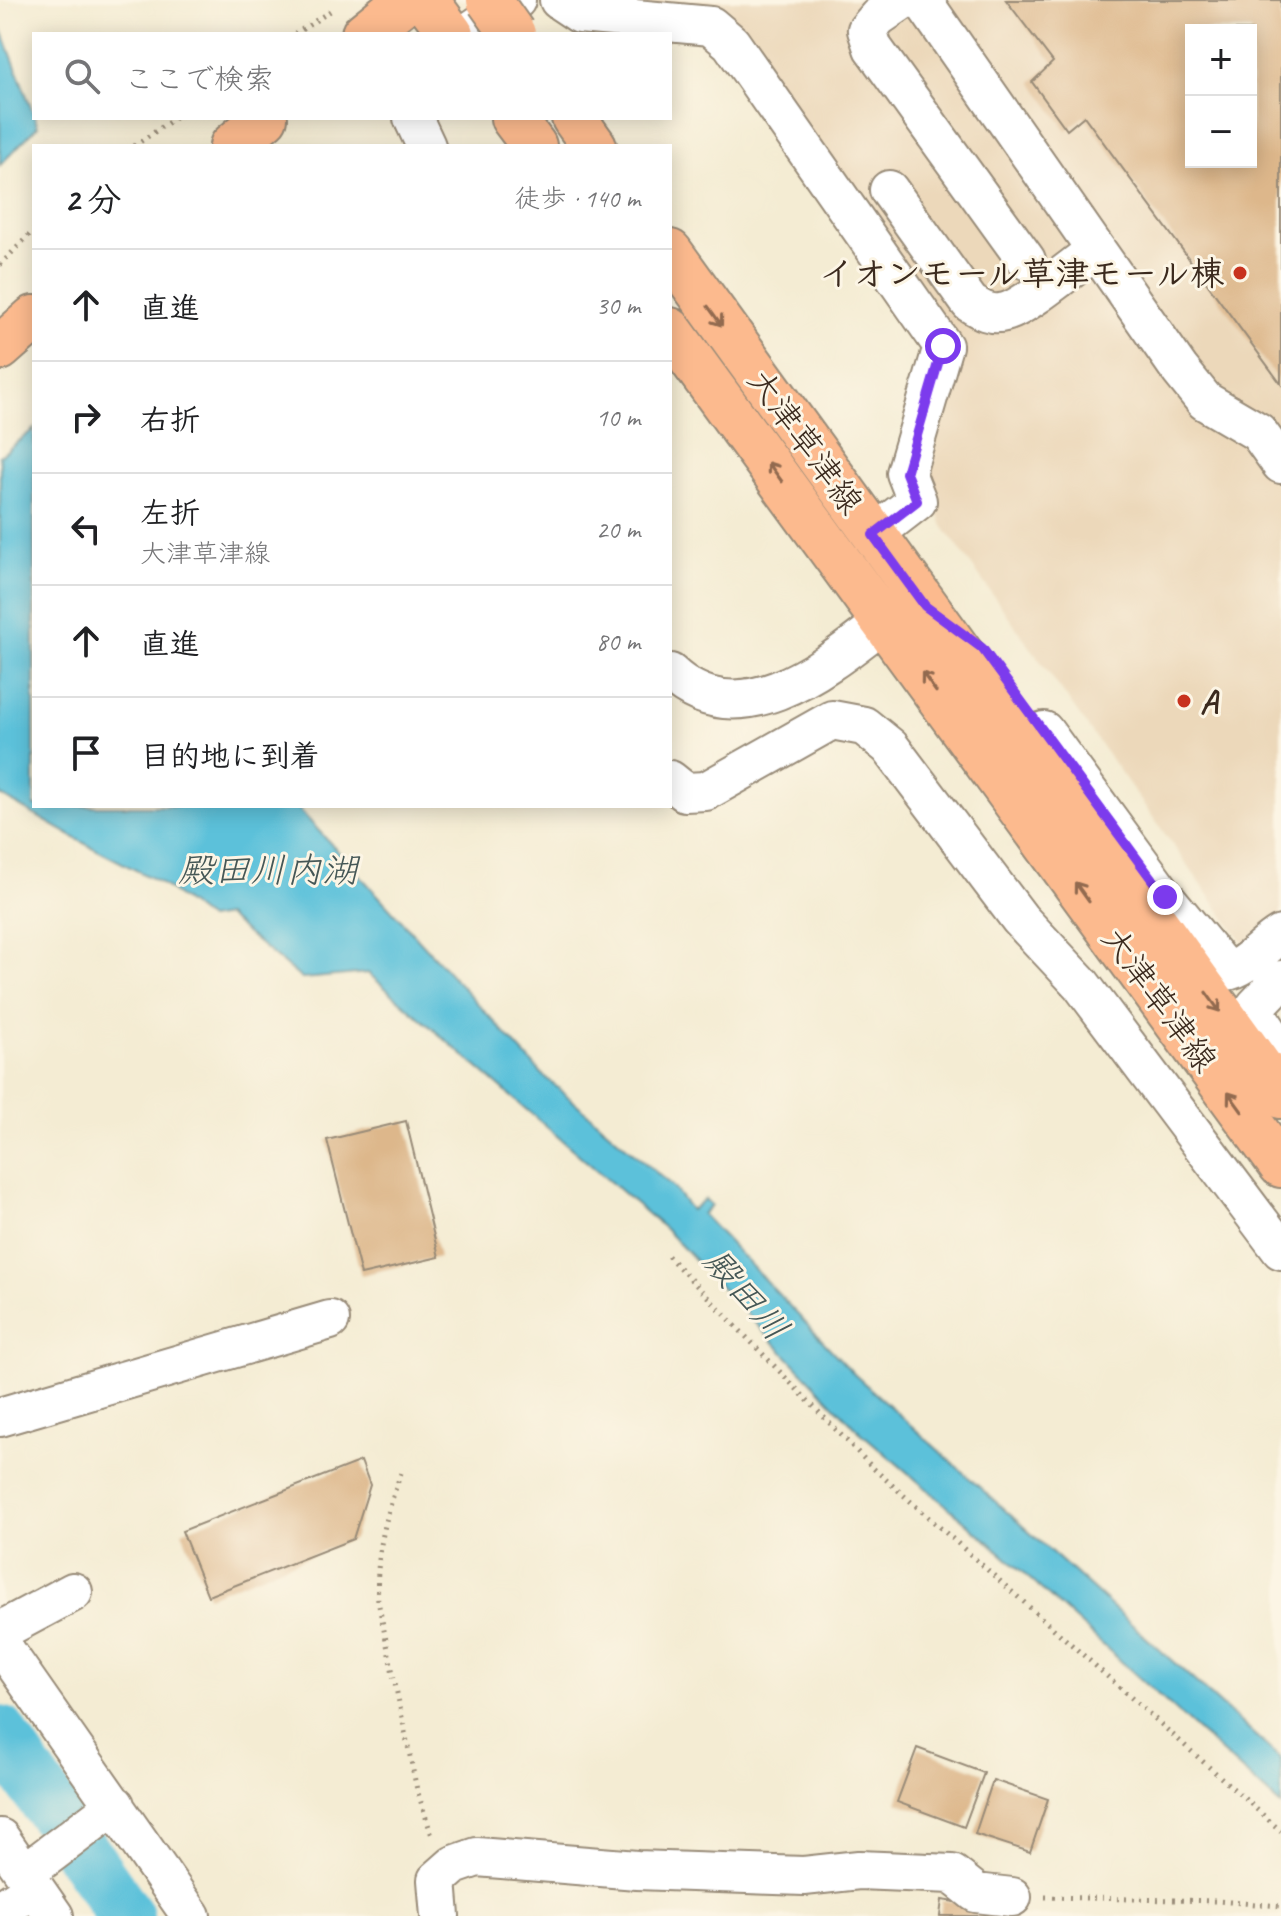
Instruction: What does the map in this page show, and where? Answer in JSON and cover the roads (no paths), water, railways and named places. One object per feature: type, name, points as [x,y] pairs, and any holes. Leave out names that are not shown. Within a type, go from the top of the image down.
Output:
[{"type":"main road","points":[[366,32],[406,0]]},
{"type":"main road","points":[[426,0],[450,32]]},
{"type":"main road","points":[[489,0],[512,32]]},
{"type":"main road","points":[[234,144],[263,120]]},
{"type":"main road","points":[[514,120],[532,144]]},
{"type":"main road","points":[[575,120],[593,144]]},
{"type":"main road","name":"大津草津線","points":[[672,255],[873,535],[905,614],[1281,1165]]},
{"type":"main road","points":[[0,348],[32,320]]},
{"type":"main road","name":"大津草津線","points":[[672,332],[905,614],[1281,1096]]},
{"type":"street","points":[[469,32],[516,0]]},
{"type":"street","points":[[559,0],[580,14],[711,26],[731,43],[943,346],[906,473],[917,501],[873,535]]},
{"type":"street","points":[[903,0],[878,17],[867,30],[873,48],[1026,260]]},
{"type":"street","points":[[922,0],[1095,251],[1205,401],[1258,432],[1281,464]]},
{"type":"street","points":[[414,120],[425,144]]},
{"type":"street","points":[[889,190],[970,303],[985,313],[1006,312],[1024,302],[1095,251]]},
{"type":"street","points":[[672,674],[699,694],[749,699],[778,692],[905,614],[982,648],[1165,897],[1226,971],[1239,969],[1266,944],[1281,935]]},
{"type":"street","points":[[672,782],[685,792],[706,791],[832,720],[864,726],[890,747],[1020,919],[1081,984],[1281,1250]]},
{"type":"street","points":[[1281,980],[1255,1007],[1281,1051]]},
{"type":"street","points":[[0,1417],[330,1320]]},
{"type":"street","points":[[0,1631],[73,1592]]},
{"type":"street","points":[[0,1643],[109,1809],[191,1916]]},
{"type":"street","points":[[0,1910],[38,1885],[109,1809]]},
{"type":"street","points":[[0,1838],[38,1885]]},
{"type":"street","points":[[438,1898],[454,1865],[477,1857],[637,1870],[804,1876],[859,1870],[952,1874],[976,1893],[1012,1897]]},
{"type":"water","points":[[0,25],[32,110],[32,120],[36,120],[38,126],[0,165]]},
{"type":"water","name":"殿田川内湖","points":[[32,431],[32,808],[298,808],[544,1076],[672,1186],[691,1210],[705,1199],[711,1205],[702,1214],[855,1375],[1281,1759],[1281,1806],[989,1542],[859,1431],[665,1229],[368,973],[302,979],[226,916],[208,919],[159,882],[0,795],[0,456]]},
{"type":"waterway","points":[[0,1734],[126,1916]]},
{"type":"place","name":"イオンモール草津モール棟","points":[[1240,273]]},
{"type":"place","name":"A","points":[[1184,701]]},
{"type":"water label","name":"殿田川","points":[[747,1294]]}]
